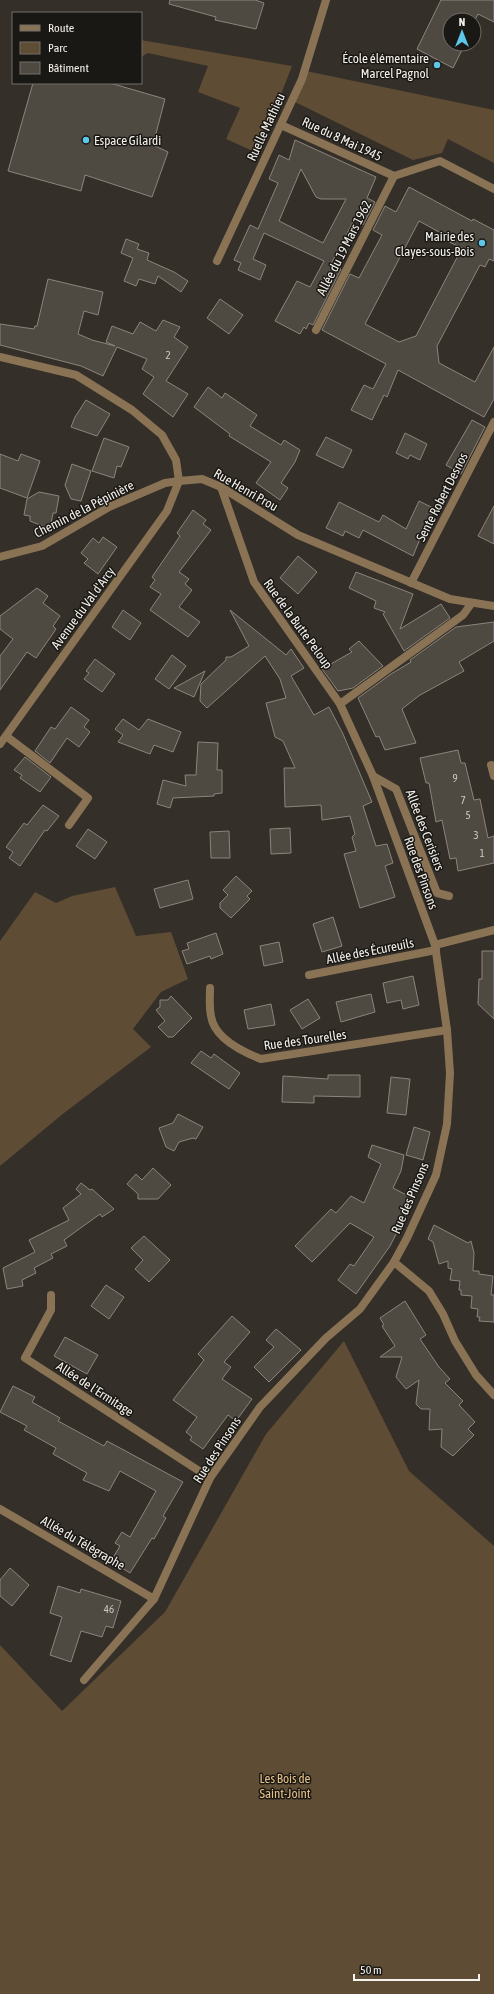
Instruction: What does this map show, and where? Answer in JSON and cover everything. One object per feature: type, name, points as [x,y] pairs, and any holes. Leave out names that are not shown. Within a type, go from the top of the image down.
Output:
[{"type":"street","name":"Ruelle Mathieu","points":[[217,261],[302,79],[326,0]]},
{"type":"street","name":"Rue du 8 Mai 1945","points":[[281,124],[394,176]]},
{"type":"street","points":[[394,176],[440,161],[494,189]]},
{"type":"street","name":"Allée du 19 Mars 1962","points":[[316,330],[394,176]]},
{"type":"street","points":[[0,357],[76,375],[132,410],[162,435],[176,460],[179,481]]},
{"type":"street","name":"Sente Robert Desnos","points":[[411,583],[494,422]]},
{"type":"street","name":"Rue Henri Prou","points":[[179,481],[202,479],[221,487],[298,535],[450,599],[471,604],[494,606]]},
{"type":"street","name":"Chemin de la Pépinière","points":[[0,557],[42,546],[109,507],[165,482],[179,481]]},
{"type":"street","name":"Avenue du Val d'Arcy","points":[[0,744],[167,511],[179,481]]},
{"type":"street","name":"Rue de la Butte Peloup","points":[[221,487],[254,582],[340,704]]},
{"type":"street","points":[[340,704],[463,615],[471,604]]},
{"type":"street","name":"Rue des Pinsons","points":[[84,1680],[154,1599],[210,1478],[260,1407],[326,1338],[360,1309],[394,1262],[407,1238],[436,1175],[447,1124],[450,1073],[447,1030],[435,947],[373,776],[340,704]]},
{"type":"street","points":[[6,736],[88,798],[69,825]]},
{"type":"street","points":[[491,765],[494,776]]},
{"type":"street","name":"Allée des Cerisiers","points":[[373,776],[396,789],[437,893],[448,896]]},
{"type":"street","name":"Allée des Écureuils","points":[[309,975],[435,947],[494,930]]},
{"type":"street","name":"Rue des Tourelles","points":[[210,988],[211,1018],[221,1035],[240,1050],[261,1059],[447,1030]]},
{"type":"street","points":[[394,1262],[429,1291],[443,1314],[455,1341],[476,1375],[494,1395]]},
{"type":"street","name":"Allée de l'Ermitage","points":[[51,1295],[51,1310],[24,1358],[210,1478]]},
{"type":"street","name":"Allée du Télégraphe","points":[[0,1509],[154,1599]]},
{"type":"green space","points":[[142,40],[292,66],[260,148],[255,152],[226,139],[240,108],[198,92],[208,66],[148,53],[142,56]]},
{"type":"green space","points":[[306,71],[494,110],[494,163],[448,139],[442,153],[413,160],[295,102]]},
{"type":"green space","points":[[115,887],[136,936],[171,932],[188,979],[161,992],[133,1029],[151,1047],[64,1113],[0,1166],[0,941],[35,892],[56,903],[72,896]]},
{"type":"green space","name":"Les Bois de Saint-Joint","points":[[344,1341],[409,1471],[494,1546],[494,1994],[0,1994],[0,1645],[62,1711],[165,1612],[266,1434]]},
{"type":"building","points":[[170,0],[255,0],[264,3],[256,29],[215,20],[216,17],[169,4]]},
{"type":"building","points":[[441,0],[494,0],[494,22],[482,16],[482,12],[442,12],[442,52],[461,52],[453,68],[417,49]]},
{"type":"building","name":"Espace Gilardi","points":[[33,84],[113,84],[165,99],[153,145],[168,152],[152,197],[85,175],[81,191],[8,171]]},
{"type":"building","points":[[295,140],[376,177],[367,198],[375,202],[363,225],[354,220],[331,264],[341,269],[313,325],[309,323],[306,329],[304,327],[300,334],[275,321],[297,281],[310,287],[324,261],[264,233],[253,259],[266,265],[260,280],[238,270],[241,263],[234,260],[250,225],[258,229],[278,183],[269,179],[279,155],[289,160]],"holes":[[[301,169],[316,197],[321,199],[346,199],[323,243],[279,221]]]},
{"type":"building","points":[[409,187],[472,221],[473,219],[494,230],[494,261],[489,259],[485,267],[480,265],[437,346],[439,363],[475,382],[494,347],[494,399],[484,417],[398,370],[387,397],[384,395],[372,420],[351,410],[364,385],[373,389],[386,364],[322,330],[350,274],[359,278],[382,235],[373,230],[385,206],[396,212]],"holes":[[[419,221],[441,233],[443,239],[462,248],[416,336],[399,342],[365,324]]]},
{"type":"building","points":[[126,239],[139,244],[137,249],[149,253],[147,260],[174,272],[188,281],[181,292],[158,276],[155,284],[139,279],[136,286],[124,281],[133,258],[121,253]]},
{"type":"building","points":[[48,279],[103,292],[98,315],[84,311],[78,334],[92,340],[115,346],[106,342],[112,326],[133,334],[140,322],[156,331],[163,320],[180,327],[174,337],[188,347],[166,381],[188,394],[173,417],[143,394],[154,377],[142,369],[147,359],[117,347],[103,376],[81,366],[0,345],[0,324],[34,329],[35,326],[37,326]]},
{"type":"building","points":[[220,299],[243,315],[229,334],[207,318]]},
{"type":"building","points":[[208,387],[222,398],[225,393],[257,415],[250,426],[281,445],[284,440],[300,450],[295,462],[281,483],[288,488],[280,500],[256,483],[271,462],[229,436],[230,434],[194,407]]},
{"type":"building","points":[[86,400],[110,414],[97,436],[71,427],[75,417]]},
{"type":"building","points":[[472,420],[485,427],[461,474],[446,465]]},
{"type":"building","points":[[405,433],[427,444],[420,460],[410,455],[408,459],[396,453]]},
{"type":"building","points":[[326,437],[352,450],[343,468],[316,455]]},
{"type":"building","points":[[104,438],[129,447],[121,467],[117,466],[114,478],[92,471]]},
{"type":"building","points":[[0,454],[18,461],[21,454],[40,461],[27,498],[0,488]]},
{"type":"building","points":[[72,464],[91,471],[81,501],[71,499],[65,485]]},
{"type":"building","points":[[39,492],[59,496],[56,513],[53,513],[50,529],[30,521],[30,516],[24,515],[27,499]]},
{"type":"building","points":[[419,501],[435,509],[424,529],[413,556],[363,530],[359,538],[345,531],[343,536],[326,528],[339,502],[379,522],[383,515],[406,529]]},
{"type":"building","points":[[494,506],[494,544],[478,536]]},
{"type":"building","points":[[193,510],[206,520],[203,524],[211,530],[179,572],[189,579],[185,584],[192,590],[179,607],[200,622],[188,637],[150,610],[161,594],[150,587],[155,580],[152,577],[180,536],[177,533]]},
{"type":"building","points":[[103,537],[117,547],[98,574],[84,563],[88,559],[81,553],[93,538],[99,543]]},
{"type":"building","points":[[298,556],[317,572],[298,594],[280,578]]},
{"type":"building","points":[[356,572],[413,594],[400,629],[441,604],[450,618],[404,651],[383,614],[385,612],[374,608],[376,601],[349,588]]},
{"type":"building","points":[[37,588],[48,596],[43,603],[60,616],[53,626],[56,629],[36,658],[27,652],[0,690],[0,656],[13,639],[0,629],[0,616]]},
{"type":"building","points":[[123,610],[141,623],[130,640],[112,627]]},
{"type":"building","points":[[230,610],[286,655],[291,649],[304,668],[291,676],[314,715],[329,707],[343,734],[372,802],[363,806],[376,846],[387,844],[393,863],[385,866],[395,897],[360,908],[344,854],[356,851],[352,837],[355,834],[350,816],[322,820],[321,805],[285,807],[284,768],[295,768],[283,741],[275,737],[266,703],[286,698],[280,679],[265,656],[207,708],[200,701],[201,684],[226,660],[226,657],[231,657],[249,646]]},
{"type":"building","points":[[494,622],[494,641],[459,662],[464,671],[420,695],[402,709],[416,743],[385,750],[379,736],[376,737],[358,698],[391,674],[411,662],[410,660],[456,627]]},
{"type":"building","points":[[359,641],[383,666],[353,688],[338,691],[322,669],[352,652],[349,649]]},
{"type":"building","points":[[172,655],[186,666],[169,689],[155,679]]},
{"type":"building","points":[[95,659],[115,674],[102,692],[84,679],[89,673],[86,671]]},
{"type":"building","points":[[205,671],[194,697],[174,688]]},
{"type":"building","points":[[71,707],[89,720],[84,727],[90,732],[79,747],[67,738],[50,763],[35,751],[51,727],[55,729]]},
{"type":"building","points":[[123,719],[139,730],[148,719],[181,732],[173,752],[154,745],[150,754],[118,742],[123,735],[115,729]]},
{"type":"building","points":[[198,742],[218,743],[217,770],[222,770],[222,793],[214,794],[214,796],[173,798],[170,808],[157,804],[163,780],[186,786],[185,775],[196,775]]},
{"type":"building","points":[[458,750],[461,763],[465,763],[474,800],[480,799],[488,838],[494,836],[494,863],[458,871],[456,858],[450,859],[442,820],[436,822],[429,783],[426,783],[420,758]]},
{"type":"building","points":[[25,757],[51,777],[40,792],[20,778],[22,775],[14,770]]},
{"type":"building","points":[[43,805],[59,816],[47,831],[45,830],[20,866],[9,858],[13,852],[6,847],[24,823],[27,825]]},
{"type":"building","points":[[290,828],[291,853],[271,854],[270,829]]},
{"type":"building","points":[[88,829],[107,842],[95,859],[76,846]]},
{"type":"building","points":[[229,831],[230,858],[211,858],[210,832]]},
{"type":"building","points":[[236,876],[252,891],[247,896],[250,899],[231,918],[220,908],[220,903],[228,895],[223,890]]},
{"type":"building","points":[[188,880],[193,899],[160,908],[154,889]]},
{"type":"building","points":[[333,917],[342,946],[322,952],[313,924]]},
{"type":"building","points":[[216,933],[223,954],[211,959],[210,956],[187,964],[182,951],[189,949],[187,943]]},
{"type":"building","points":[[279,942],[283,962],[264,966],[260,946]]},
{"type":"building","points":[[482,951],[494,951],[494,1019],[478,1004],[479,979],[482,979]]},
{"type":"building","points":[[413,976],[419,1005],[403,1009],[401,1000],[387,1003],[383,983]]},
{"type":"building","points":[[371,994],[375,1012],[341,1022],[336,1002]]},
{"type":"building","points":[[171,996],[192,1018],[173,1037],[168,1037],[158,1027],[165,1021],[156,1010],[160,1007],[160,1000],[168,1000]]},
{"type":"building","points":[[308,999],[320,1018],[302,1029],[290,1010]]},
{"type":"building","points":[[271,1004],[275,1025],[248,1029],[244,1010]]},
{"type":"building","points":[[201,1051],[211,1058],[214,1054],[240,1073],[229,1089],[191,1063]]},
{"type":"building","points":[[328,1075],[360,1075],[360,1097],[314,1096],[314,1103],[282,1102],[283,1076],[328,1079]]},
{"type":"building","points":[[391,1077],[410,1079],[406,1115],[387,1113]]},
{"type":"building","points":[[178,1114],[203,1127],[196,1139],[193,1138],[179,1142],[174,1151],[166,1147],[159,1128],[173,1123]]},
{"type":"building","points":[[414,1127],[430,1132],[423,1160],[406,1155]]},
{"type":"building","points":[[372,1145],[404,1155],[401,1171],[393,1188],[414,1199],[390,1246],[356,1294],[338,1280],[350,1264],[354,1266],[374,1237],[350,1223],[312,1262],[295,1246],[331,1209],[336,1213],[351,1196],[364,1203],[381,1164],[368,1157]]},
{"type":"building","points":[[153,1168],[171,1185],[158,1199],[138,1199],[138,1194],[127,1184],[136,1174],[142,1180]]},
{"type":"building","points":[[81,1183],[90,1190],[92,1189],[114,1209],[102,1217],[100,1214],[64,1240],[67,1246],[51,1254],[53,1258],[34,1268],[36,1273],[22,1280],[23,1286],[7,1289],[3,1268],[35,1252],[29,1240],[69,1220],[63,1208],[81,1194],[76,1189]]},
{"type":"building","points":[[434,1225],[468,1243],[471,1241],[474,1253],[473,1271],[479,1271],[479,1274],[493,1276],[491,1295],[494,1295],[494,1322],[479,1321],[480,1317],[477,1317],[478,1309],[471,1308],[472,1296],[461,1295],[461,1290],[459,1290],[460,1281],[450,1280],[452,1269],[448,1268],[448,1261],[439,1264],[433,1242],[428,1239]]},
{"type":"building","points":[[144,1236],[170,1260],[149,1282],[135,1269],[143,1260],[131,1248]]},
{"type":"building","points":[[106,1285],[124,1297],[109,1319],[91,1306]]},
{"type":"building","points":[[405,1301],[426,1335],[420,1339],[439,1367],[450,1379],[445,1383],[463,1401],[459,1405],[475,1422],[468,1429],[474,1435],[453,1456],[441,1447],[442,1429],[429,1430],[430,1409],[421,1409],[416,1404],[419,1380],[406,1389],[396,1377],[402,1357],[380,1357],[395,1346],[382,1326],[384,1325],[380,1318]]},
{"type":"building","points":[[232,1316],[250,1332],[224,1362],[231,1367],[222,1379],[252,1399],[236,1421],[228,1415],[203,1449],[190,1440],[192,1437],[186,1432],[197,1417],[173,1400],[204,1360],[198,1354]]},
{"type":"building","points":[[276,1329],[301,1350],[269,1382],[254,1367],[274,1347],[266,1340]]},
{"type":"building","points":[[65,1337],[98,1355],[87,1374],[54,1356]]},
{"type":"building","points":[[13,1386],[35,1397],[32,1402],[60,1418],[58,1421],[104,1446],[107,1441],[183,1482],[163,1516],[166,1518],[154,1539],[152,1538],[130,1573],[111,1561],[120,1546],[115,1543],[122,1532],[130,1537],[156,1491],[120,1471],[109,1491],[83,1480],[87,1473],[53,1454],[56,1448],[24,1430],[27,1426],[0,1412]]},
{"type":"building","points":[[10,1568],[29,1585],[12,1606],[0,1596],[0,1580]]},
{"type":"building","points":[[58,1586],[80,1593],[81,1589],[121,1601],[113,1628],[106,1626],[102,1637],[81,1631],[71,1662],[50,1655],[62,1617],[50,1613]]},
{"type":"place","name":"École élémentaire Marcel Pagnol","points":[[437,65]]},
{"type":"place","name":"Espace Gilardi","points":[[86,140]]},
{"type":"place","name":"Mairie des Clayes-sous-Bois","points":[[482,243]]}]
